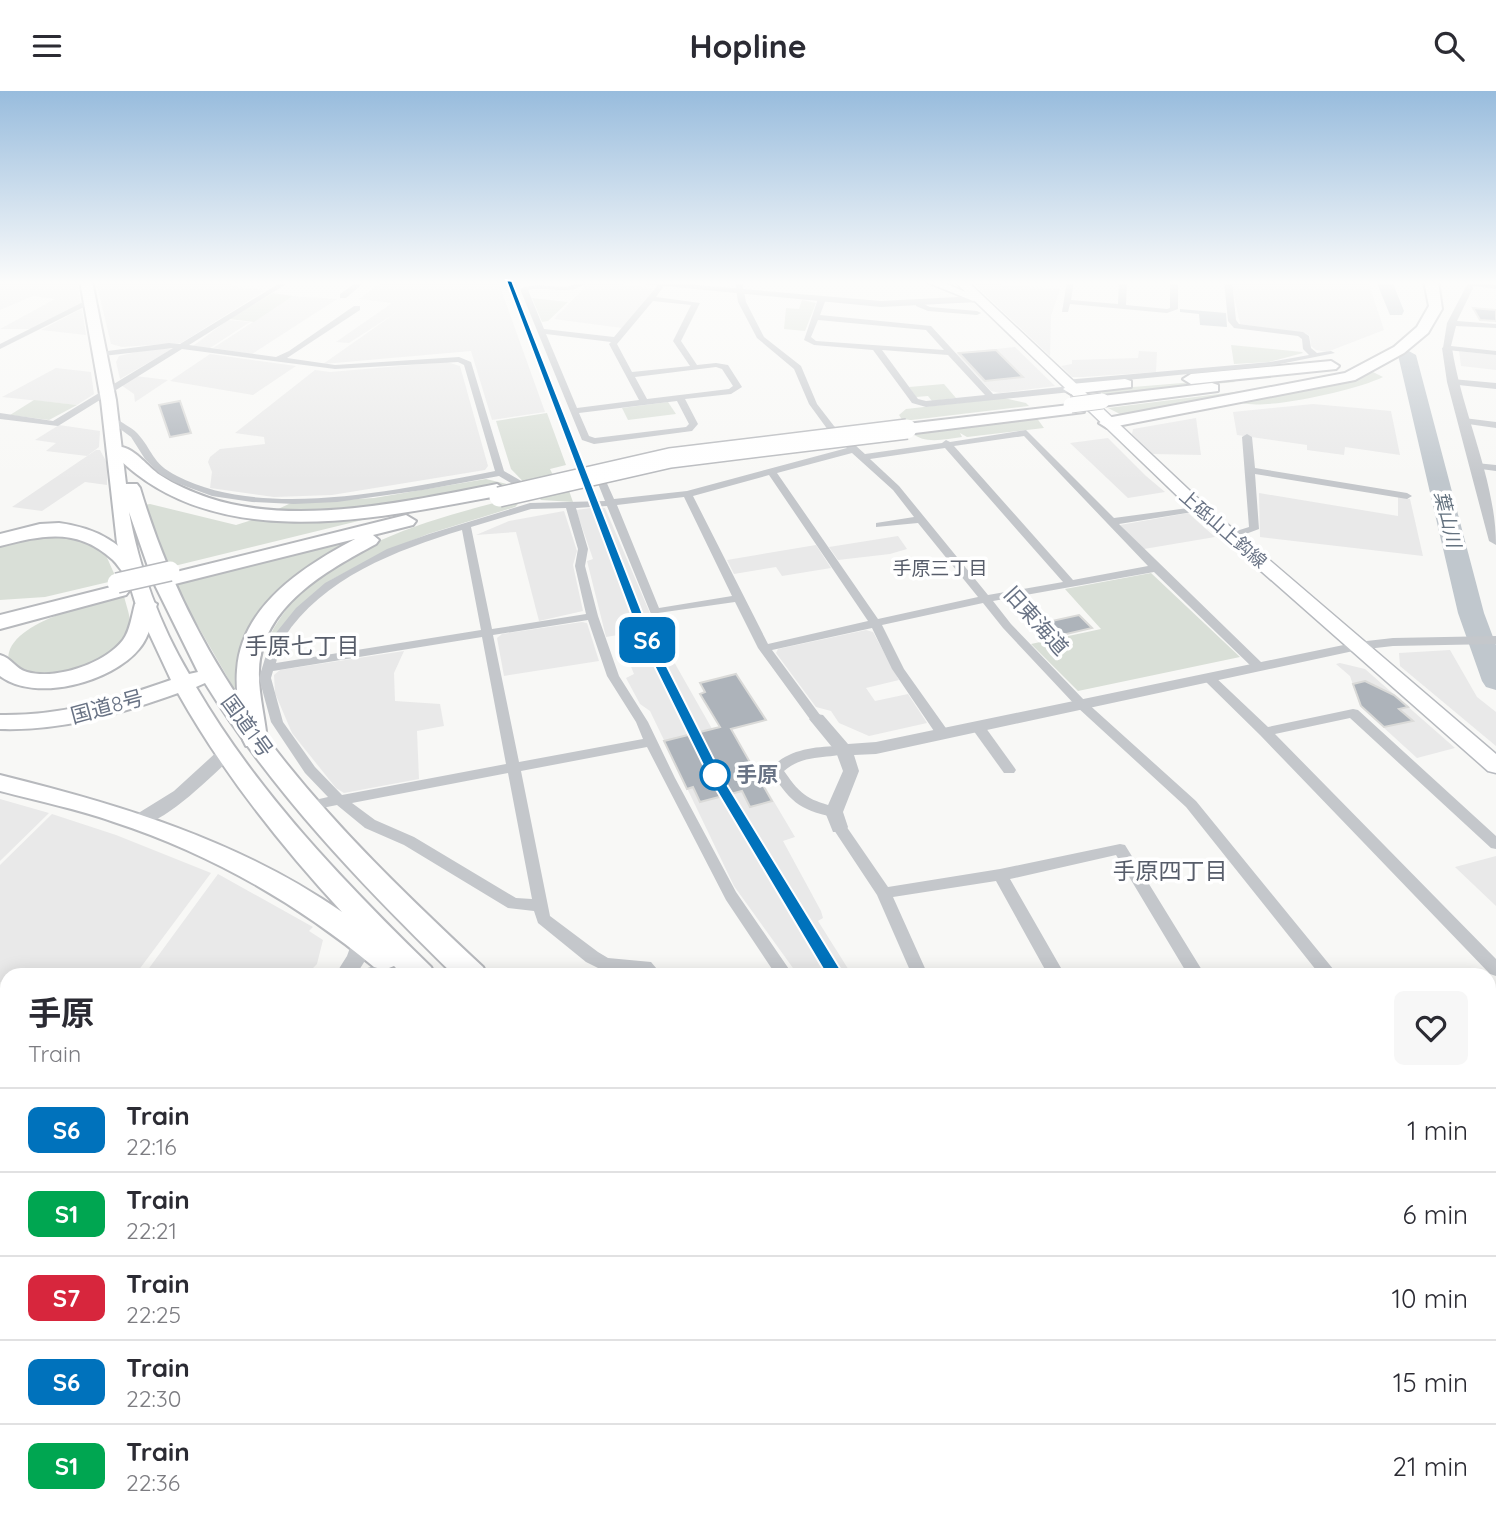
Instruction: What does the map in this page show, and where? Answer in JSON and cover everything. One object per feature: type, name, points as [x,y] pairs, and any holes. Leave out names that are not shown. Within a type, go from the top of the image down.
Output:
[{"type":"highway","name":"国道1号","points":[[101,348],[112,420],[124,583],[146,604],[184,683],[226,753],[372,938],[412,968]]},
{"type":"highway","points":[[122,452],[152,478],[183,495],[226,507],[274,513],[360,512],[670,458],[906,426],[1071,396],[1333,359],[1383,348]]},
{"type":"highway","points":[[1107,423],[1328,383],[1363,371],[1398,348]]},
{"type":"highway","points":[[1071,396],[1105,403],[1301,380],[1384,357]]},
{"type":"highway","points":[[1105,403],[1298,376],[1333,359]]},
{"type":"highway","name":"国道1号","points":[[112,420],[137,515],[155,568],[181,622],[211,674],[255,740],[324,828],[466,968]]},
{"type":"highway","points":[[255,740],[248,669],[251,650],[271,613],[286,595],[324,565],[368,541],[499,487]]},
{"type":"highway","points":[[170,575],[499,487]]},
{"type":"highway","points":[[0,622],[124,583],[170,575],[442,512]]},
{"type":"highway","points":[[0,540],[39,530],[82,531],[114,548],[124,583]]},
{"type":"highway","points":[[0,605],[67,599]]},
{"type":"highway","points":[[0,613],[67,599]]},
{"type":"highway","points":[[0,646],[18,626],[67,599]]},
{"type":"highway","points":[[0,662],[8,673],[37,681],[59,679],[97,668],[131,646],[146,604]]},
{"type":"highway","name":"国道8号","points":[[0,722],[51,720],[90,714],[211,674]]},
{"type":"highway","points":[[0,783],[138,821],[255,874],[372,938],[396,968]]},
{"type":"highway","points":[[372,938],[397,927],[398,912],[394,897]]},
{"type":"main road","name":"上砥山上鈎線","points":[[1021,348],[1071,396],[1107,423],[1199,508],[1496,766]]},
{"type":"street","points":[[103,354],[138,348]]},
{"type":"street","points":[[0,416],[55,424],[180,348]]},
{"type":"street","points":[[186,348],[335,367],[443,358],[465,361],[499,487]]},
{"type":"street","points":[[274,361],[300,348]]},
{"type":"street","points":[[548,348],[585,438],[594,441],[689,429],[694,424],[680,398]]},
{"type":"street","points":[[615,348],[644,402]]},
{"type":"street","points":[[682,348],[695,367]]},
{"type":"street","name":"旧東海道","points":[[773,348],[798,368],[813,404],[831,428],[865,457],[922,519],[985,599],[1081,704],[1191,804],[1324,968]]},
{"type":"street","points":[[876,348],[915,401],[926,404],[991,397],[1071,396],[1316,356],[1333,359]]},
{"type":"street","points":[[885,348],[951,353]]},
{"type":"street","points":[[946,348],[991,397]]},
{"type":"street","points":[[1307,348],[1316,356]]},
{"type":"street","points":[[1496,353],[1447,348],[1452,382],[1493,514],[1496,541]]},
{"type":"street","points":[[575,411],[732,391],[738,387],[724,367],[695,367],[629,375]]},
{"type":"street","points":[[1452,382],[1496,386]]},
{"type":"street","points":[[112,420],[136,436],[147,457],[177,480],[204,491],[284,501],[520,484],[530,506]]},
{"type":"street","points":[[1464,421],[1496,425]]},
{"type":"street","points":[[865,457],[1026,433],[1156,568],[1259,667]]},
{"type":"street","points":[[1231,536],[1255,529],[1247,437]]},
{"type":"street","points":[[946,443],[1070,583]]},
{"type":"street","points":[[540,906],[513,904],[409,841],[370,824],[339,800],[310,770],[277,722],[265,678],[277,639],[300,610],[329,585],[391,551],[466,526],[530,506],[611,504],[687,495],[855,449]]},
{"type":"street","points":[[1476,465],[1496,468]]},
{"type":"street","points":[[1250,470],[1407,496]]},
{"type":"street","points":[[772,473],[876,624],[898,669],[943,734]]},
{"type":"street","points":[[602,481],[655,612],[739,599]]},
{"type":"street","points":[[687,495],[764,648],[817,719],[844,750],[851,771],[837,819]]},
{"type":"street","points":[[570,506],[583,549],[580,566],[592,616],[613,676],[651,742],[731,895],[780,968]]},
{"type":"street","points":[[1111,522],[1199,508]]},
{"type":"street","points":[[880,525],[922,519]]},
{"type":"street","points":[[466,526],[543,919],[592,957],[606,964],[646,968]]},
{"type":"street","points":[[764,648],[985,599],[1156,568]]},
{"type":"street","points":[[268,668],[592,616]]},
{"type":"street","points":[[917,968],[884,893],[837,819],[798,802],[777,770],[784,761],[827,750],[876,748],[1359,646],[1458,639],[1496,640]]},
{"type":"street","points":[[1209,678],[1265,731],[1495,968]]},
{"type":"street","points":[[1265,731],[1353,713],[1496,844]]},
{"type":"street","points":[[978,727],[1009,770]]},
{"type":"street","points":[[307,806],[651,742]]},
{"type":"street","points":[[138,821],[180,795],[226,753]]},
{"type":"street","points":[[884,893],[1000,875],[1120,849],[1193,968]]},
{"type":"street","points":[[1000,875],[1053,968]]},
{"type":"street","points":[[350,968],[372,938]]},
{"type":"shaded area","points":[[155,348],[172,349],[120,379],[116,362],[119,356]]},
{"type":"shaded area","points":[[213,348],[262,348],[252,354]]},
{"type":"shaded area","points":[[346,348],[522,348],[545,412],[492,420],[471,351],[323,364]]},
{"type":"shaded area","points":[[1016,348],[1055,386],[1000,393],[991,391],[956,353]]},
{"type":"shaded area","points":[[1041,348],[1050,348],[1050,356]]},
{"type":"shaded area","points":[[1231,348],[1303,353],[1269,362],[1234,364]]},
{"type":"shaded area","points":[[1313,348],[1338,348],[1327,352]]},
{"type":"shaded area","points":[[1139,351],[1157,352],[1156,372],[1072,377],[1061,366],[1072,364],[1072,360],[1138,358]]},
{"type":"shaded area","points":[[1459,351],[1496,355],[1496,370],[1461,366]]},
{"type":"shaded area","points":[[210,354],[296,366],[253,395],[170,381]]},
{"type":"shaded area","points":[[447,362],[460,366],[488,466],[485,470],[332,495],[274,497],[210,488],[210,457],[220,449],[265,444],[264,437],[235,433],[315,370],[330,372]]},
{"type":"shaded area","points":[[56,368],[91,372],[94,394],[77,405],[2,397]]},
{"type":"shaded area","points":[[1371,371],[1383,377],[1354,388],[1291,401],[1271,404],[1242,403],[1321,387]]},
{"type":"shaded area","points":[[135,376],[168,380],[135,402],[134,394],[121,385]]},
{"type":"shaded area","points":[[1232,379],[1235,382],[1095,396],[1108,389]]},
{"type":"shaded area","points":[[944,384],[956,398],[932,401],[928,396],[916,397],[909,387]]},
{"type":"shaded area","points":[[1274,387],[1124,416],[1108,408]]},
{"type":"shaded area","points":[[1004,398],[1029,406],[903,421],[899,415],[906,409]]},
{"type":"shaded area","points":[[34,400],[77,405],[49,420],[10,415]]},
{"type":"shaded area","points":[[668,402],[676,414],[628,420],[622,408]]},
{"type":"shaded area","points":[[1313,404],[1391,411],[1400,455],[1345,447],[1344,455],[1307,450],[1307,445],[1237,435],[1233,412]]},
{"type":"shaded area","points":[[547,413],[566,465],[550,469],[559,487],[567,485],[573,502],[541,500],[511,469],[496,421]]},
{"type":"shaded area","points":[[1036,417],[1044,428],[967,437],[960,433],[962,437],[935,440],[922,439],[911,432]]},
{"type":"shaded area","points":[[1196,418],[1201,455],[1153,454],[1132,434],[1133,429]]},
{"type":"shaded area","points":[[59,425],[100,431],[99,447],[87,456],[46,451],[56,443],[35,440]]},
{"type":"shaded area","points":[[1108,438],[1165,492],[1128,498],[1070,443]]},
{"type":"shaded area","points":[[96,450],[100,450],[107,463],[107,485],[85,482],[42,511],[12,507]]},
{"type":"shaded area","points":[[486,479],[507,484],[392,506],[334,511],[276,510],[291,503],[374,498]]},
{"type":"shaded area","points":[[1259,493],[1398,516],[1398,497],[1410,499],[1423,556],[1260,537]]},
{"type":"shaded area","points":[[518,497],[515,507],[428,534],[386,551],[331,580],[297,608],[264,649],[282,615],[307,587],[337,564],[407,529]]},
{"type":"shaded area","points":[[150,504],[236,525],[262,517],[387,514],[166,568],[144,505]]},
{"type":"shaded area","points":[[605,508],[661,639],[715,734],[732,731],[795,837],[783,841],[821,911],[823,918],[818,921],[848,968],[793,968],[734,886],[650,711],[640,704],[626,678],[634,674],[618,635],[606,637],[587,561],[593,559],[576,510]]},
{"type":"shaded area","points":[[564,511],[577,551],[573,565],[583,611],[539,621],[516,532],[476,535],[509,521]]},
{"type":"shaded area","points":[[1188,513],[1215,537],[1144,549],[1120,525]]},
{"type":"shaded area","points":[[67,533],[104,551],[117,580],[45,597],[0,600],[0,545]]},
{"type":"shaded area","points":[[372,533],[285,590],[236,692],[173,583]]},
{"type":"shaded area","points":[[898,536],[907,549],[890,554],[838,560],[829,547]]},
{"type":"shaded area","points":[[816,545],[831,568],[782,576],[776,567],[734,574],[727,560]]},
{"type":"shaded area","points":[[1151,573],[1240,657],[1078,691],[1031,644],[1101,629],[1065,589]]},
{"type":"shaded area","points":[[124,596],[129,628],[123,640],[99,659],[84,666],[50,674],[19,670],[9,663],[10,649],[20,636],[35,626],[54,616]]},
{"type":"shaded area","points":[[587,623],[599,661],[504,676],[497,638],[502,634]]},
{"type":"shaded area","points":[[866,630],[873,632],[899,680],[866,688],[875,701],[908,694],[927,723],[869,736],[839,723],[831,711],[816,707],[776,653],[778,649]]},
{"type":"shaded area","points":[[1450,650],[1477,697],[1496,712],[1496,746],[1400,666],[1399,653]]},
{"type":"shaded area","points":[[404,651],[394,673],[395,701],[440,704],[444,726],[417,731],[419,779],[344,793],[336,788],[292,733],[275,693],[274,675],[280,670]]},
{"type":"shaded area","points":[[1336,664],[1365,669],[1455,748],[1417,758],[1360,706],[1350,676]]},
{"type":"shaded area","points":[[0,799],[49,813],[0,861]]},
{"type":"shaded area","points":[[52,814],[116,835],[211,873],[140,968],[0,968],[0,865]]},
{"type":"shaded area","points":[[1496,856],[1496,906],[1455,867]]},
{"type":"shaded area","points":[[218,874],[313,927],[309,931],[323,940],[317,964],[313,968],[149,968]]},
{"type":"building","points":[[996,350],[1023,377],[985,381],[959,353]]},
{"type":"building","points":[[180,401],[191,433],[170,437],[159,405]]},
{"type":"building","points":[[1079,615],[1092,628],[1041,640],[1029,626]]},
{"type":"building","points":[[736,674],[766,720],[731,729],[772,801],[750,807],[742,791],[700,802],[693,787],[687,789],[664,741],[720,727],[700,694],[705,692],[700,683]]},
{"type":"building","points":[[1365,681],[1394,695],[1408,707],[1399,709],[1413,721],[1384,727],[1361,706],[1353,684]]},
{"type":"waterway","name":"葉山川","points":[[1407,355],[1471,613],[1496,681]]},
{"type":"railway","points":[[534,348],[565,428]]},
{"type":"railway","points":[[565,426],[636,612]]},
{"type":"railway","points":[[636,610],[719,783],[757,847]]},
{"type":"railway","points":[[756,845],[831,968]]},
{"type":"train","name":"S6","points":[[533,348],[645,635],[672,692],[719,783],[831,968]]},
{"type":"place","name":"手原","points":[[715,775]]},
{"type":"district","name":"手原三丁目","points":[[940,568]]},
{"type":"district","name":"手原七丁目","points":[[302,646]]},
{"type":"district","name":"手原四丁目","points":[[1170,871]]}]
